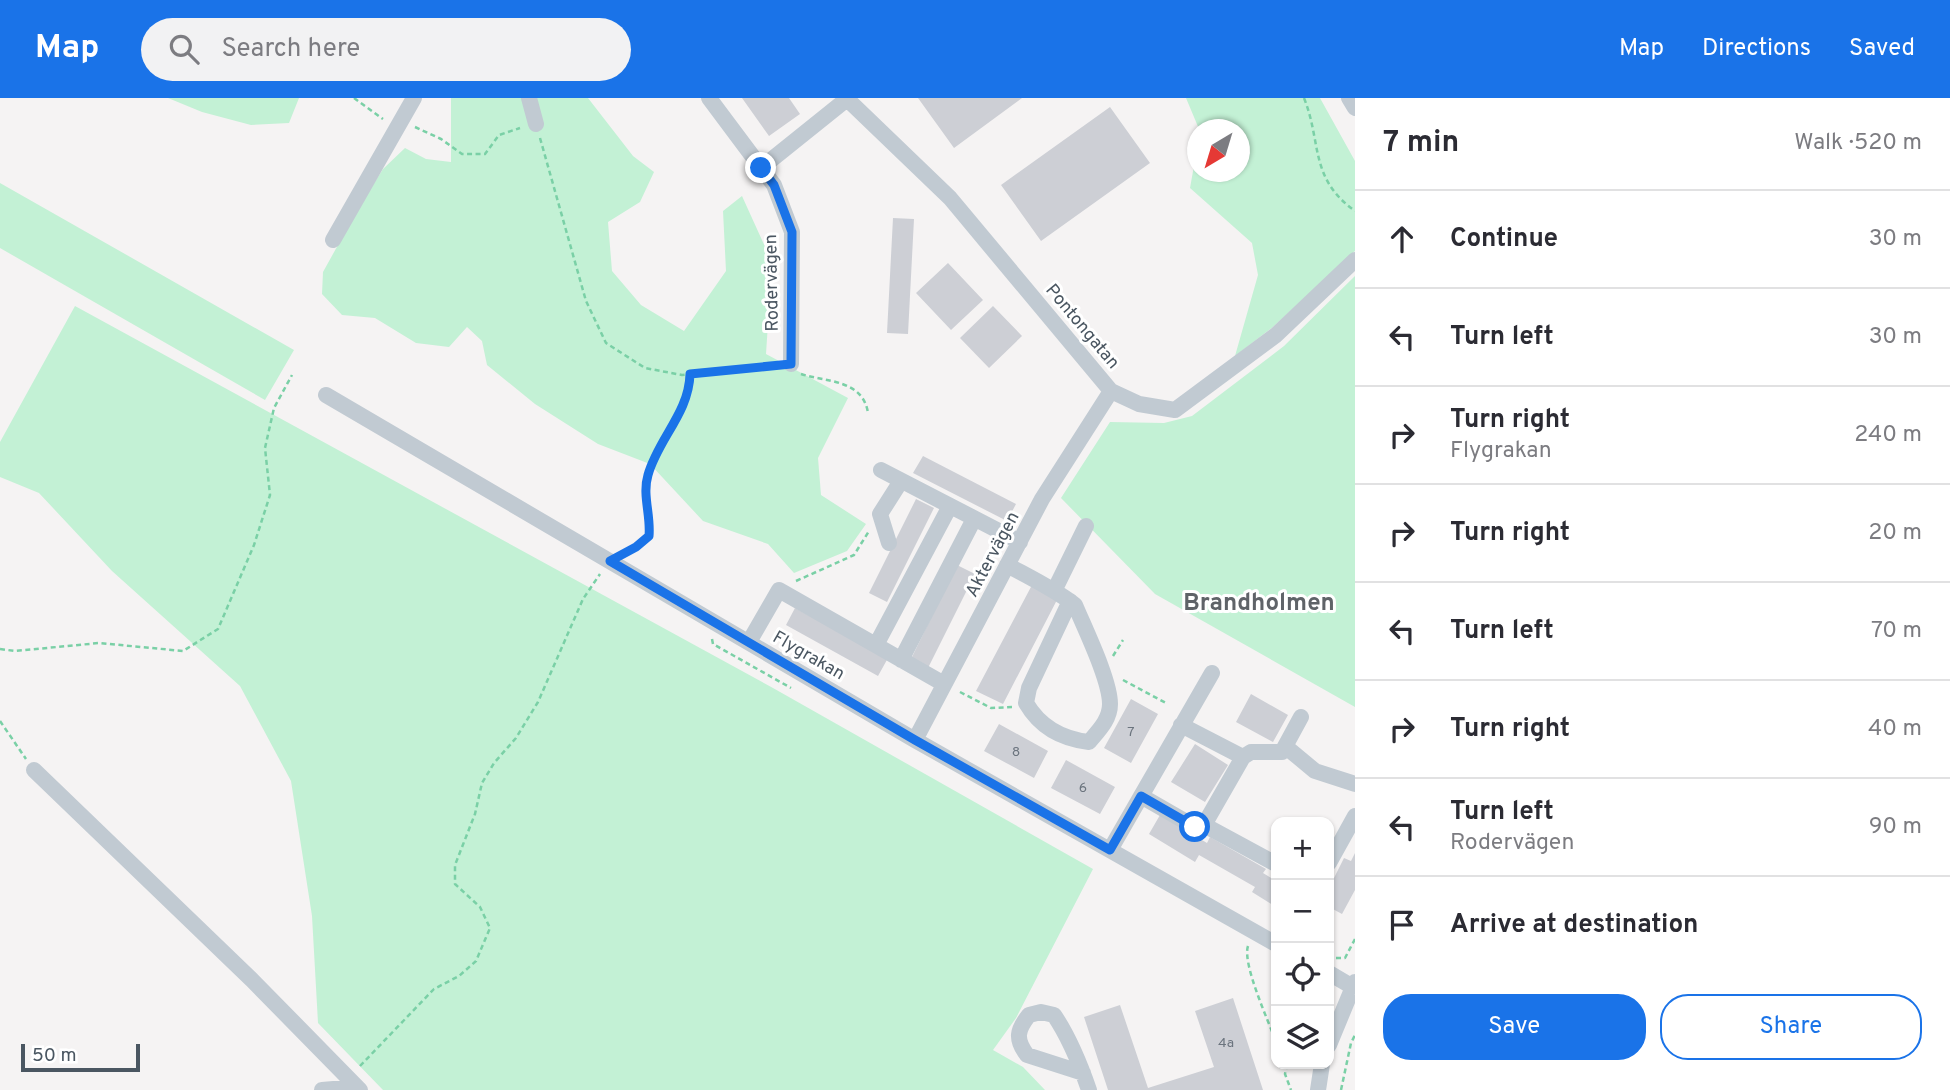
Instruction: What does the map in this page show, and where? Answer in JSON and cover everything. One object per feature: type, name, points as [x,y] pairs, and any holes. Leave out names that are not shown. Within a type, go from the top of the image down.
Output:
[{"type":"street","points":[[333,240],[414,98]]},
{"type":"street","points":[[529,98],[536,124]]},
{"type":"street","name":"Rodervägen","points":[[709,98],[774,185],[792,232],[791,364]]},
{"type":"street","points":[[761,168],[846,98]]},
{"type":"street","name":"Pontongatan","points":[[846,98],[950,198],[1111,391],[1139,404],[1175,410],[1276,335],[1355,260]]},
{"type":"street","points":[[1349,98],[1355,108]]},
{"type":"street","name":"Aktervägen","points":[[915,740],[1042,499],[1111,391]]},
{"type":"street","name":"Flygrakan","points":[[326,395],[915,740],[1274,943]]},
{"type":"street","points":[[881,470],[1020,542]]},
{"type":"street","points":[[889,543],[880,514],[901,481]]},
{"type":"street","points":[[876,645],[950,506]]},
{"type":"street","points":[[901,660],[974,519]]},
{"type":"street","points":[[1056,587],[1087,527]]},
{"type":"street","points":[[1007,565],[1070,601],[1075,605],[1103,674],[1110,704],[1105,724],[1089,742],[1069,740],[1043,724],[1033,716],[1026,703],[1029,688],[1070,601]]},
{"type":"street","points":[[749,642],[779,590],[944,684]]},
{"type":"street","points":[[1110,850],[1212,673]]},
{"type":"street","points":[[1204,825],[1243,757],[1251,752],[1282,752],[1301,717]]},
{"type":"street","points":[[1181,725],[1243,757]]},
{"type":"street","points":[[1286,747],[1315,771],[1355,784]]},
{"type":"street","points":[[34,771],[252,980],[355,1085]]},
{"type":"street","points":[[1141,796],[1195,827],[1204,825],[1271,861]]},
{"type":"street","points":[[1334,854],[1355,816]]},
{"type":"street","points":[[1334,975],[1354,985],[1334,1033]]},
{"type":"street","points":[[1318,1090],[1321,1069]]},
{"type":"street","points":[[1083,1073],[1089,1090]]},
{"type":"street","points":[[322,1090],[355,1085]]},
{"type":"path","points":[[354,98],[389,124],[408,124],[442,139],[462,154],[485,154],[499,135],[536,124],[586,301],[606,342],[645,368],[690,374],[791,364],[797,373],[804,376],[845,384],[855,390],[867,413]]},
{"type":"path","points":[[1304,98],[1321,170],[1338,199],[1355,211]]},
{"type":"path","points":[[355,1085],[434,989],[459,976],[476,961],[490,928],[480,907],[455,884],[455,865],[475,814],[482,783],[494,763],[516,738],[538,702],[583,599],[610,561],[636,547],[649,536],[650,522],[646,501],[648,476],[680,415],[690,390],[690,374]]},
{"type":"path","points":[[0,649],[15,651],[99,643],[183,651],[218,629],[254,545],[270,495],[265,448],[274,408],[292,375]]},
{"type":"path","points":[[803,577],[854,555],[872,526]]},
{"type":"path","points":[[1117,677],[1166,703]]},
{"type":"path","points":[[944,684],[991,708],[1018,707],[1026,703]]},
{"type":"path","points":[[0,722],[34,771]]},
{"type":"path","points":[[1253,930],[1246,953],[1271,1028]]},
{"type":"path","points":[[1334,959],[1345,958],[1355,940]]},
{"type":"path","points":[[1341,1090],[1355,1035]]},
{"type":"path","points":[[1286,1069],[1285,1074],[1291,1090]]},
{"type":"green space","points":[[168,98],[299,98],[289,123],[251,125],[202,112]]},
{"type":"green space","points":[[451,98],[588,98],[633,156],[654,172],[640,202],[608,222],[612,271],[641,305],[684,331],[726,271],[723,211],[742,196],[772,262],[766,354],[848,398],[818,458],[821,495],[866,524],[847,551],[794,573],[768,544],[703,521],[650,464],[598,444],[535,404],[487,365],[482,341],[467,327],[449,347],[416,343],[375,318],[342,315],[322,294],[323,272],[383,169],[405,148],[426,159],[451,162]]},
{"type":"green space","points":[[1186,98],[1320,98],[1355,161],[1355,251],[1273,327],[1235,356],[1258,275],[1252,243],[1190,188],[1191,182],[1250,182],[1250,119],[1195,119]]},
{"type":"green space","points":[[0,183],[294,350],[265,400],[0,248]]},
{"type":"green space","points":[[1355,276],[1355,707],[1155,594],[1061,498],[1110,422],[1164,423],[1192,416],[1284,346]]},
{"type":"green space","points":[[75,306],[773,688],[1093,869],[1016,1018],[993,1050],[1023,1067],[1045,1090],[383,1090],[318,1023],[312,916],[291,781],[240,686],[112,571],[39,493],[0,477],[0,442]]},
{"type":"building","points":[[742,98],[789,98],[800,114],[769,136]]},
{"type":"building","points":[[918,98],[1022,98],[954,148]]},
{"type":"building","points":[[1110,107],[1150,163],[1041,241],[1001,185]]},
{"type":"building","points":[[893,218],[914,219],[908,334],[887,333]]},
{"type":"building","points":[[948,263],[983,300],[951,330],[916,293]]},
{"type":"building","points":[[993,306],[1022,336],[989,368],[960,338]]},
{"type":"building","points":[[923,456],[1016,504],[1007,521],[913,473]]},
{"type":"building","points":[[916,499],[934,508],[887,602],[869,593]]},
{"type":"building","points":[[957,565],[975,574],[928,668],[911,659]]},
{"type":"building","points":[[1032,585],[1058,598],[1003,704],[976,691]]},
{"type":"building","points":[[795,608],[888,658],[878,676],[786,625]]},
{"type":"building","points":[[1251,694],[1288,715],[1273,742],[1236,722]]},
{"type":"building","points":[[1131,699],[1158,714],[1131,763],[1104,748]]},
{"type":"building","points":[[999,724],[1048,751],[1034,778],[984,751]]},
{"type":"building","points":[[1195,744],[1228,765],[1205,802],[1171,782]]},
{"type":"building","points":[[1066,760],[1115,787],[1100,814],[1051,788]]},
{"type":"building","points":[[1160,815],[1207,843],[1210,837],[1266,869],[1263,873],[1271,878],[1271,904],[1252,892],[1255,887],[1199,855],[1195,862],[1149,834]]},
{"type":"building","points":[[1355,853],[1355,890],[1342,914],[1334,910],[1334,878],[1344,858],[1351,861]]},
{"type":"building","points":[[1233,998],[1263,1090],[1108,1090],[1084,1017],[1120,1005],[1148,1088],[1214,1067],[1195,1011]]},
{"type":"district","name":"Brandholmen","points":[[1259,602]]},
{"type":"route","points":[[761,168],[774,185],[792,232],[791,364],[690,374],[690,390],[680,415],[648,476],[646,501],[650,522],[649,536],[636,547],[610,561],[915,740],[1110,850],[1141,796],[1195,827]]}]
